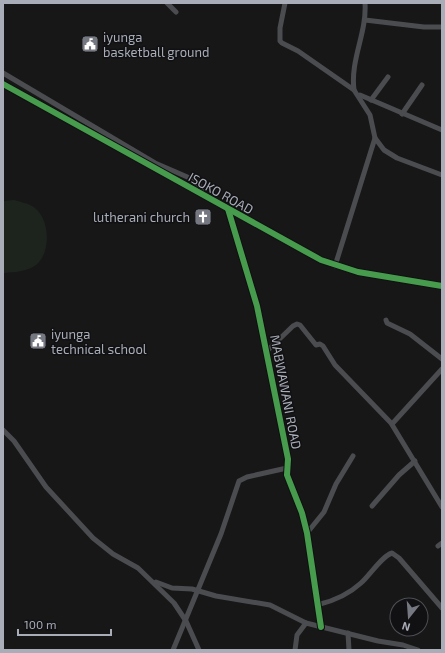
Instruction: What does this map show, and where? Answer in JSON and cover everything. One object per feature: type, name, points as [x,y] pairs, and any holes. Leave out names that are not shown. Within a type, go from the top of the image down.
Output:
[{"type":"street","points":[[167,3],[176,12]]},
{"type":"street","points":[[285,3],[280,28],[280,41],[282,43],[298,51],[356,92],[402,114],[442,130]]},
{"type":"street","points":[[335,266],[375,138],[372,119],[356,92],[354,67],[360,49],[365,20],[365,3]]},
{"type":"street","points":[[365,20],[442,28]]},
{"type":"street","points":[[3,73],[155,163],[192,179],[199,185],[204,196]]},
{"type":"street","points":[[371,100],[388,77]]},
{"type":"street","name":"ISOKO ROAD","points":[[3,84],[303,252],[335,266],[381,277],[442,286]]},
{"type":"street","points":[[402,114],[422,85]]},
{"type":"street","points":[[375,138],[384,150],[397,158],[442,176]]},
{"type":"street","name":"MABWAWANI ROAD","points":[[228,209],[253,288],[288,459],[288,481],[302,513],[306,532],[321,627]]},
{"type":"street","points":[[386,320],[388,323],[410,334],[442,360]]},
{"type":"street","points":[[267,351],[293,326],[299,324],[316,345],[320,344],[323,346],[335,364],[392,424],[442,507]]},
{"type":"street","points":[[392,424],[442,369]]},
{"type":"street","points":[[3,430],[14,441],[46,487],[93,538],[113,554],[138,568],[174,603],[186,621],[199,650]]},
{"type":"street","points":[[306,532],[324,512],[336,484],[353,456]]},
{"type":"street","points":[[372,506],[399,475],[415,461]]},
{"type":"street","points":[[173,650],[198,591],[239,481],[247,477],[287,468]]},
{"type":"street","points":[[317,605],[332,601],[351,591],[366,579],[386,556],[392,553],[399,558],[442,608]]},
{"type":"street","points":[[154,582],[172,588],[198,591],[216,596],[270,606],[306,623],[418,650]]},
{"type":"street","points":[[295,650],[296,635],[306,623]]},
{"type":"street","points":[[348,633],[350,650]]},
{"type":"shaded area","points":[[14,200],[30,205],[38,211],[45,226],[47,243],[45,252],[36,265],[24,270],[3,273],[3,201]]},
{"type":"cycle path","points":[[3,84],[321,260],[358,272],[442,286]]},
{"type":"cycle path","points":[[228,209],[257,306],[288,459],[287,475],[302,513],[307,533],[321,627]]},
{"type":"place","name":"iyunga basketball ground","points":[[90,44]]},
{"type":"place","name":"lutherani church","points":[[203,217]]},
{"type":"place","name":"iyunga technical school","points":[[38,341]]}]
